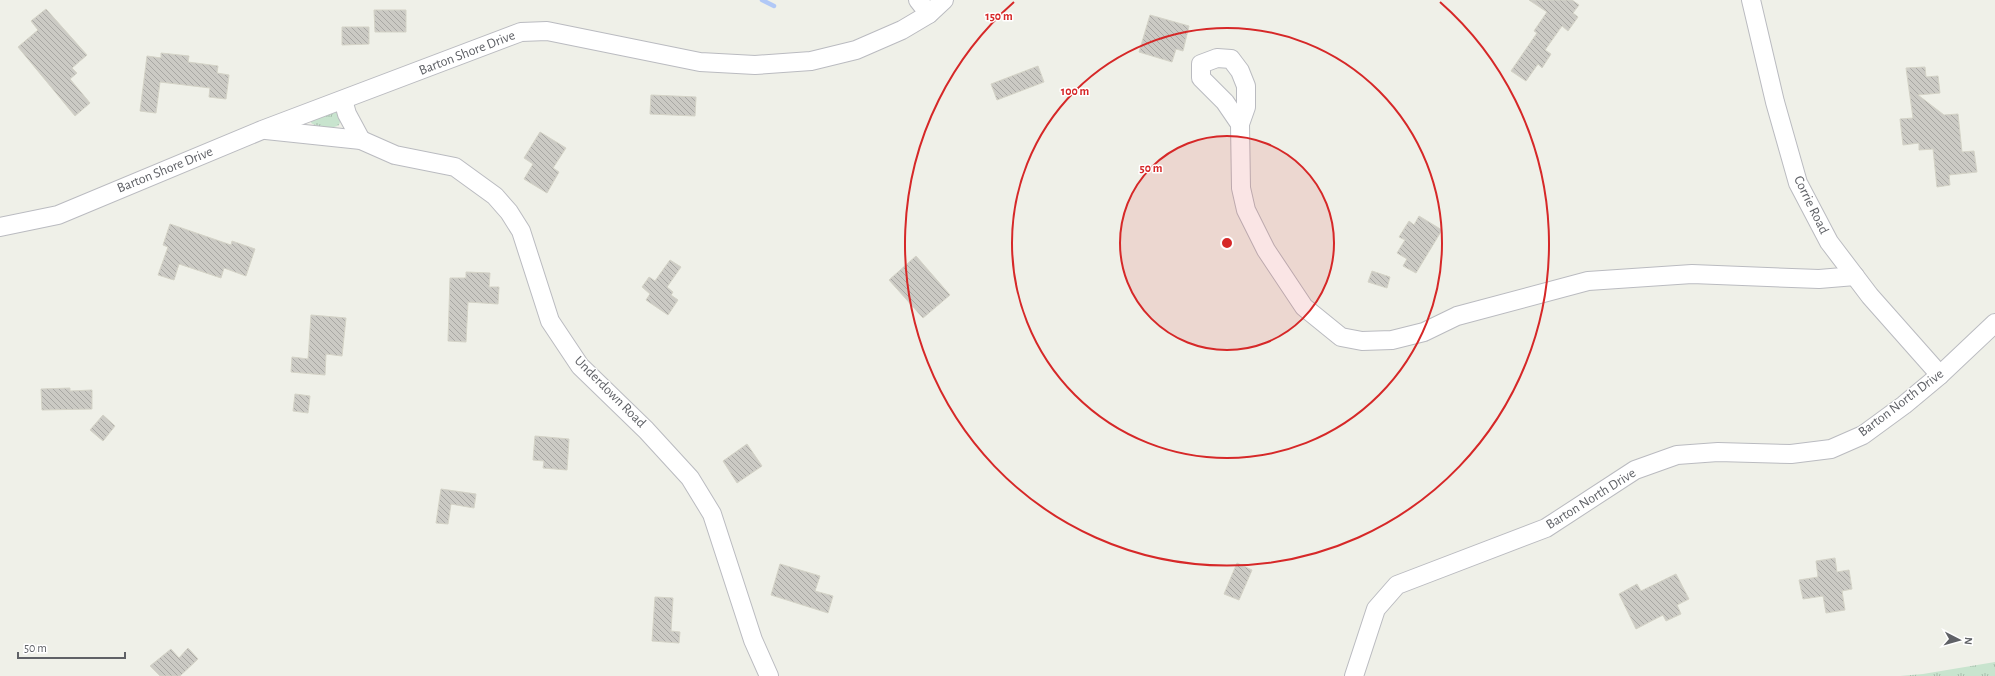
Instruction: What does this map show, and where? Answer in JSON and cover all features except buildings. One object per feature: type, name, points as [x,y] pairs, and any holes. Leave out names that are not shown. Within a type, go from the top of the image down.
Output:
[{"type":"street","name":"Barton Shore Drive","points":[[0,227],[58,215],[262,130],[521,32],[547,31],[700,62],[755,65],[811,61],[856,50],[902,30],[924,7],[944,0]]},
{"type":"street","name":"Corrie Road","points":[[1751,0],[1775,102],[1798,182],[1829,242],[1870,296],[1940,375]]},
{"type":"street","points":[[343,100],[347,114],[360,140]]},
{"type":"street","points":[[1240,124],[1241,188],[1246,210],[1266,250],[1304,307],[1341,337],[1362,341],[1392,340],[1424,332],[1457,316],[1588,281],[1692,274],[1819,279],[1855,276]]},
{"type":"street","name":"Underdown Road","points":[[262,130],[360,140],[395,155],[455,167],[495,196],[521,231],[550,321],[554,328],[580,366],[646,430],[690,478],[712,514],[753,640],[769,676]]},
{"type":"street","name":"Barton North Drive","points":[[1354,676],[1376,609],[1397,585],[1546,528],[1635,470],[1677,455],[1718,452],[1791,454],[1831,449],[1863,435],[1940,375],[1995,323]]},
{"type":"green space","points":[[336,111],[341,119],[339,125],[336,127],[317,126],[311,123],[312,119]]},
{"type":"green space","points":[[1995,662],[1995,676],[1900,676],[1923,674]]},
{"type":"waterway","points":[[762,0],[774,6]]}]
